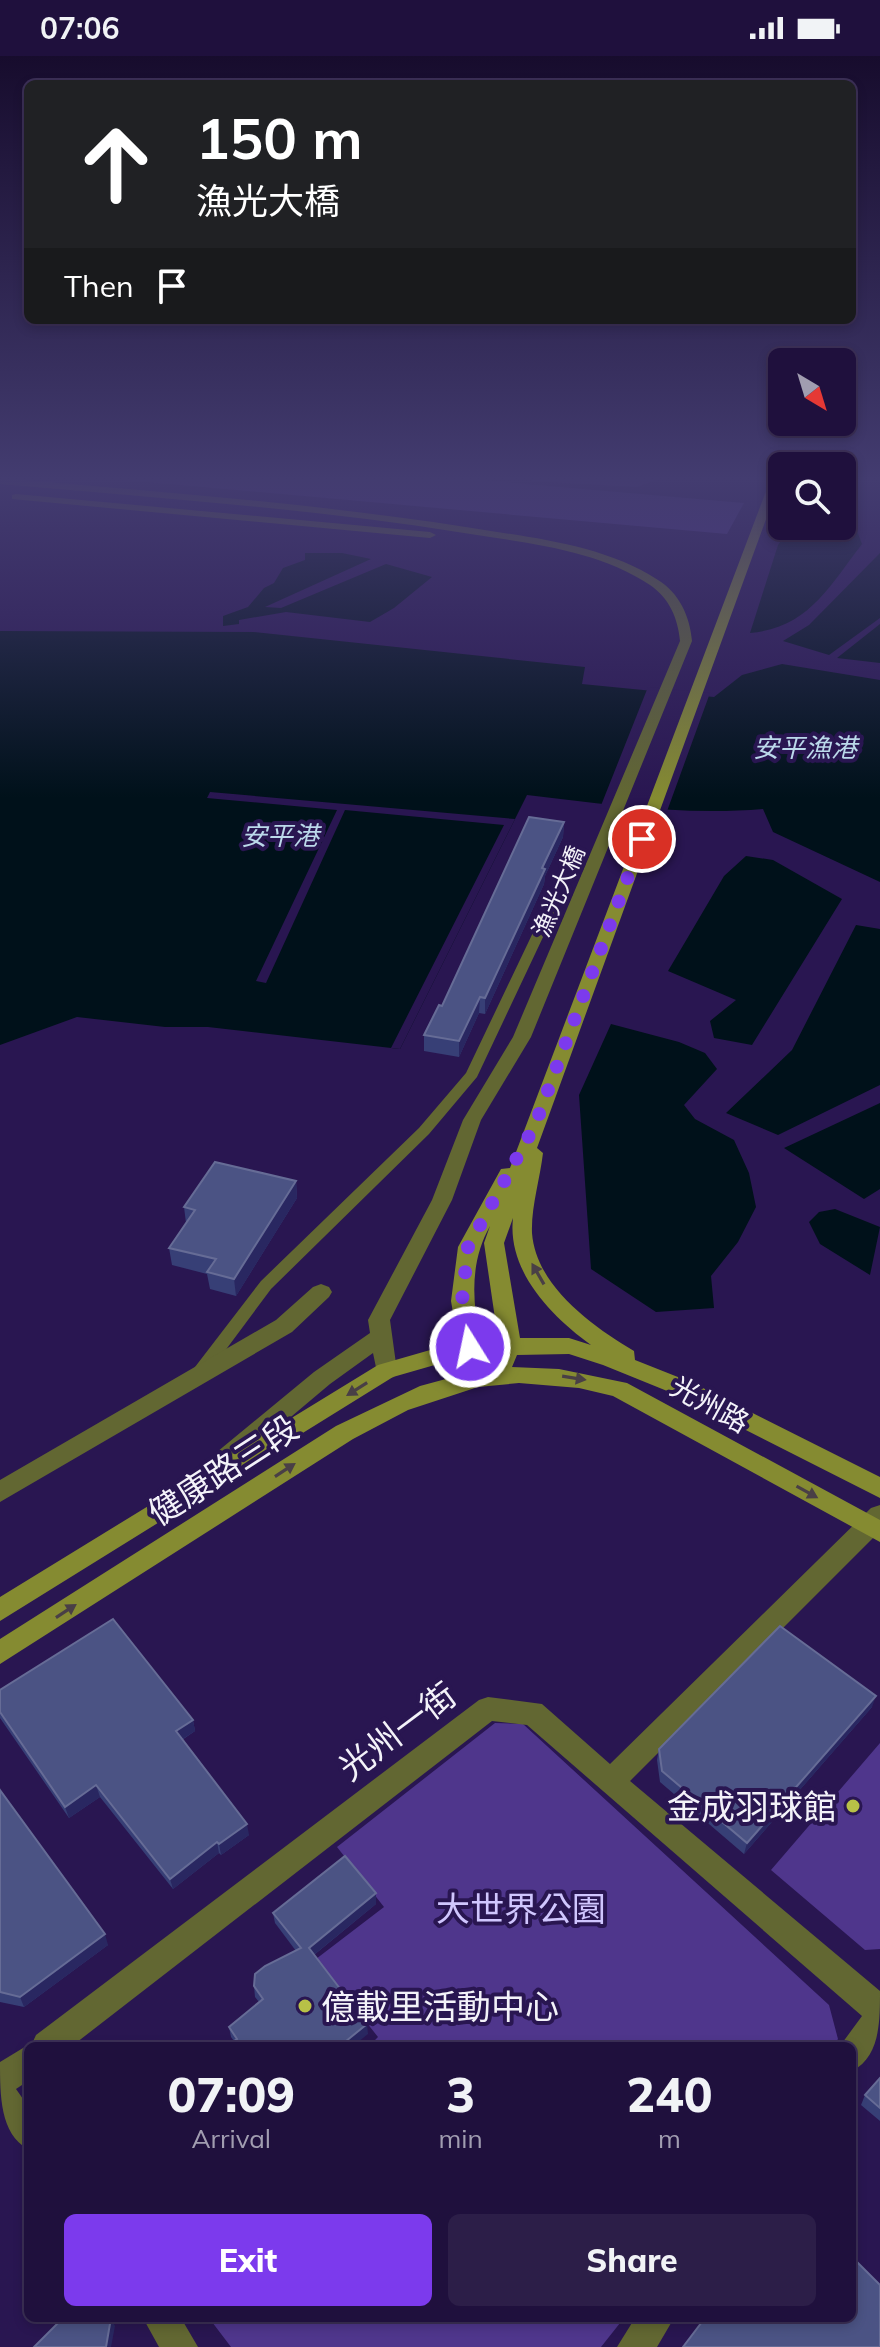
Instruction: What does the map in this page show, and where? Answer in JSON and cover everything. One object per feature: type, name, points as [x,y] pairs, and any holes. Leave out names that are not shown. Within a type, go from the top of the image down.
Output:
[{"type":"street","name":"漁光大橋","points":[[380,1337],[379,1320],[442,1200],[472,1120],[522,1037],[686,641],[686,622],[657,585]]},
{"type":"street","points":[[535,1125],[468,1247],[462,1301],[470,1347],[497,1375],[510,1344],[494,1243],[736,585]]},
{"type":"street","points":[[535,1125],[522,1235],[534,1274],[567,1313],[620,1353],[685,1389]]},
{"type":"street","points":[[0,1492],[284,1326],[321,1292]]},
{"type":"street","points":[[170,1505],[322,1378],[380,1337],[386,1371]]},
{"type":"street","name":"健康路三段","points":[[0,1610],[386,1371],[470,1347],[510,1344]]},
{"type":"street","name":"光州路","points":[[510,1344],[569,1346],[611,1359],[685,1389],[880,1488]]},
{"type":"street","name":"健康路三段","points":[[0,1653],[346,1432],[401,1402],[460,1382],[497,1375]]},
{"type":"street","name":"光州路","points":[[497,1375],[572,1376],[619,1389],[877,1524]]},
{"type":"street","points":[[610,1782],[877,1524]]},
{"type":"street","name":"光州一街","points":[[52,2042],[488,1709],[533,1713],[880,2014]]},
{"type":"street","points":[[856,2049],[880,2014]]},
{"type":"street","points":[[0,2082],[24,2064]]},
{"type":"street","points":[[0,2094],[24,2127]]},
{"type":"street","points":[[635,2347],[654,2322]]},
{"type":"lane","points":[[196,1377],[266,1285],[424,1131],[472,1074],[555,899]]},
{"type":"green space","name":"大世界公園","points":[[495,1723],[523,1724],[829,2005],[838,2039],[836,2042],[373,2042],[378,2037],[316,1959],[384,1907],[337,1847]]},
{"type":"green space","name":"金成羽球館","points":[[880,1743],[880,1949],[865,1950],[771,1870]]},
{"type":"green space","points":[[212,2322],[621,2322],[601,2347],[231,2347]]},
{"type":"water","points":[[270,585],[314,585],[265,607],[281,608],[336,585],[422,585],[394,608],[370,622],[286,612],[223,626],[223,616],[248,607]]},
{"type":"water","points":[[765,585],[831,585],[802,614],[770,630],[750,633]]},
{"type":"water","points":[[849,585],[880,585],[880,618],[829,655],[783,641],[809,625]]},
{"type":"water","points":[[880,624],[880,663],[837,658]]},
{"type":"water","name":"安平港","points":[[0,631],[253,632],[585,667],[582,684],[714,697],[742,675],[782,664],[880,680],[880,882],[773,832],[763,809],[674,810],[527,795],[400,1049],[208,1027],[165,1027],[77,1017],[0,1045]]},
{"type":"water","points":[[746,856],[773,860],[842,899],[752,1045],[714,1038],[710,1021],[736,1000],[668,971],[724,876]]},
{"type":"water","points":[[856,925],[880,929],[880,1085],[778,1135],[726,1113],[792,1050]]},
{"type":"water","points":[[611,1024],[679,1042],[705,1053],[717,1069],[684,1105],[695,1119],[734,1140],[749,1173],[756,1207],[738,1242],[711,1276],[714,1308],[656,1312],[591,1269],[579,1095]]},
{"type":"water","points":[[880,1103],[880,1189],[864,1199],[784,1148]]},
{"type":"water","points":[[835,1209],[880,1227],[870,1275],[820,1244],[809,1222],[819,1212]]},
{"type":"pier","points":[[648,687],[710,693],[666,814],[600,808]]},
{"type":"pier","points":[[210,792],[515,819],[400,1049],[391,1048],[504,825],[345,810],[266,983],[256,981],[337,810],[207,798]]},
{"type":"building","points":[[529,817],[564,822],[485,998],[480,997],[459,1041],[424,1035],[439,1005],[442,1006]]},
{"type":"building","points":[[215,1162],[296,1181],[234,1279],[207,1272],[216,1259],[169,1248],[195,1210],[184,1207]]},
{"type":"building","points":[[113,1619],[193,1720],[176,1731],[247,1824],[219,1844],[217,1842],[170,1879],[96,1785],[65,1807],[0,1712],[0,1690]]},
{"type":"building","points":[[780,1626],[876,1696],[747,1843],[662,1771],[659,1749]]},
{"type":"building","points":[[0,1790],[105,1934],[20,1997],[0,1992]]},
{"type":"building","points":[[345,1856],[376,1893],[309,1948],[367,2024],[345,2042],[233,2042],[237,2039],[229,2027],[263,1999],[254,1986],[255,1974],[301,1948],[273,1913]]},
{"type":"building","points":[[880,2078],[880,2108],[865,2095]]},
{"type":"building","points":[[856,2261],[880,2285],[880,2347],[683,2347],[702,2322],[856,2322]]},
{"type":"building","points":[[59,2322],[110,2322],[106,2347],[34,2347]]},
{"type":"place","name":"金成羽球館","points":[[853,1806]]},
{"type":"place","name":"億載里活動中心","points":[[305,2006]]},
{"type":"route","points":[[470,1347],[462,1301],[468,1247],[535,1125],[642,839]]},
{"type":"water label","name":"安平漁港","points":[[805,747]]}]
